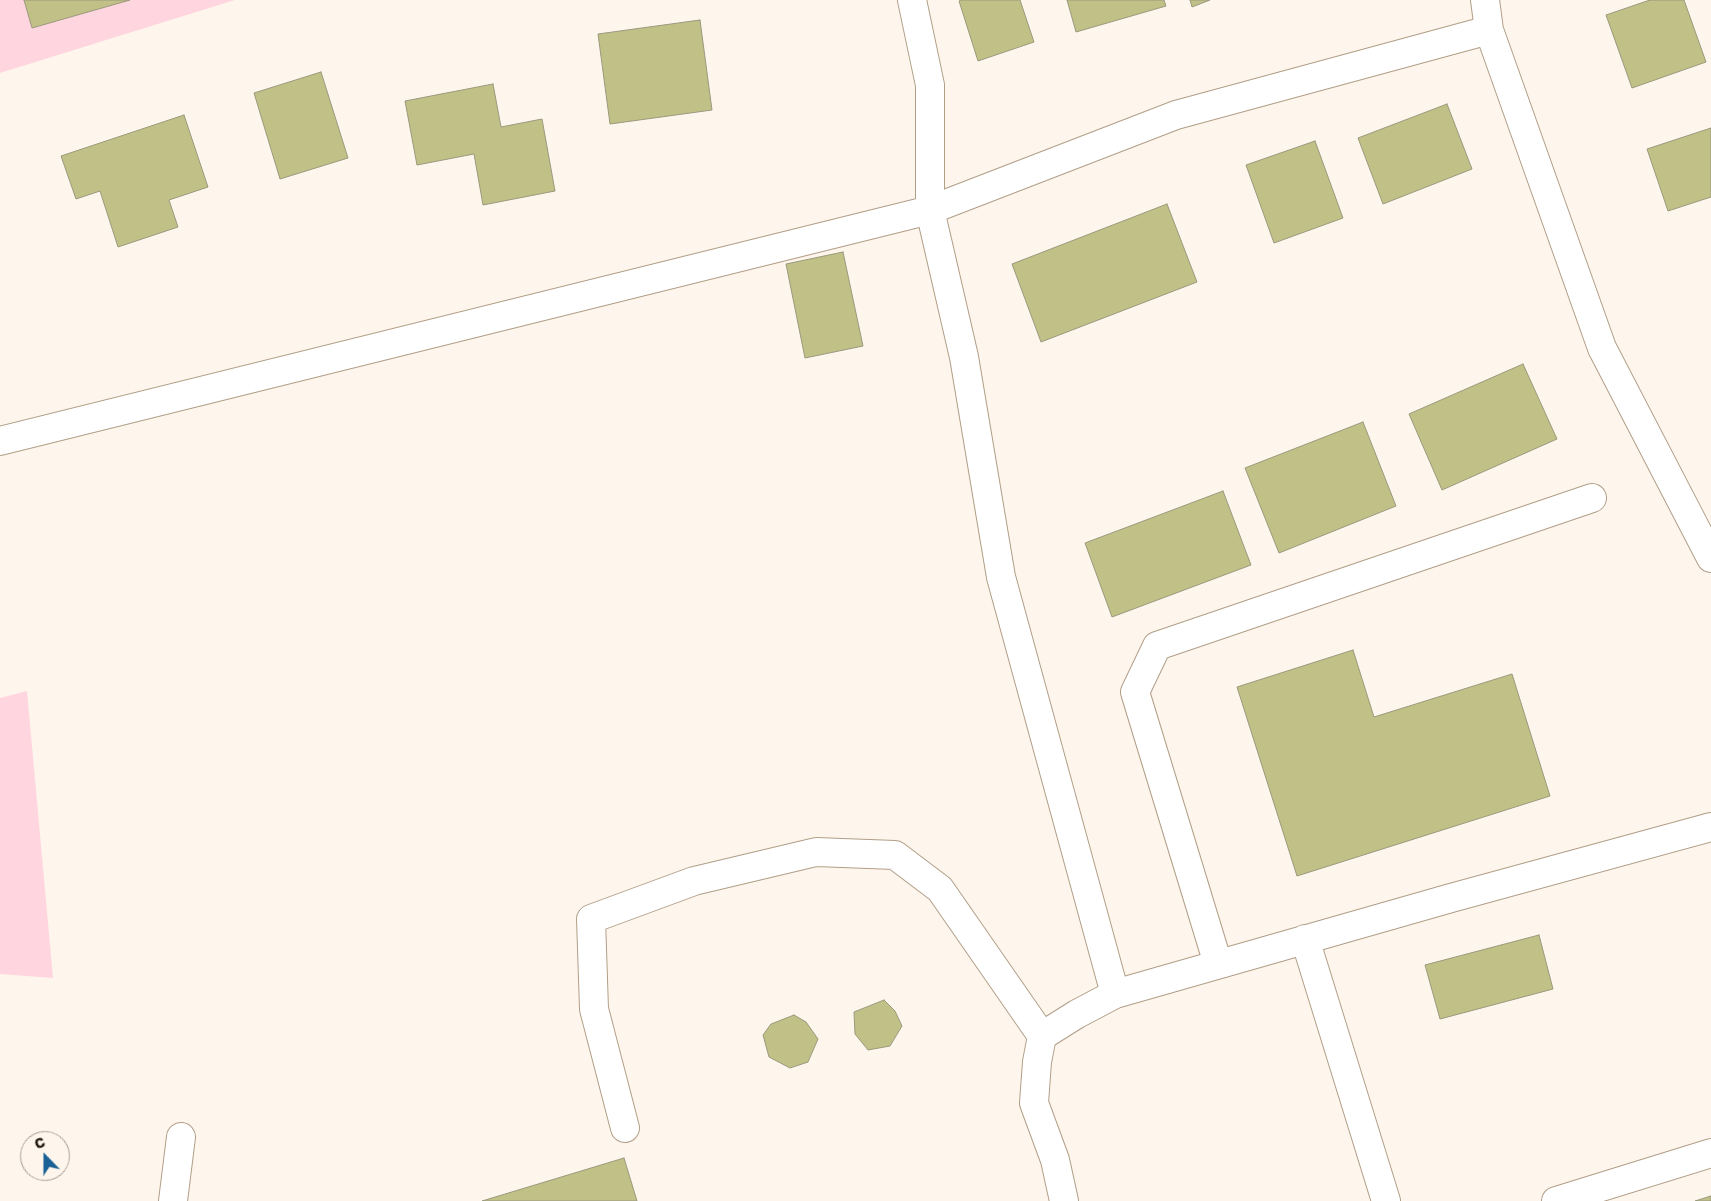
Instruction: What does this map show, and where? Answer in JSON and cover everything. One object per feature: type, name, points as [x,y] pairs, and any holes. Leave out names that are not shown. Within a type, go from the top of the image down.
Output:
[{"type":"street","points":[[912,0],[930,85],[930,210],[964,357],[1001,577],[1115,994]]},
{"type":"street","points":[[1485,0],[1489,30],[1602,348],[1711,558]]},
{"type":"street","points":[[0,441],[930,210],[1176,115],[1489,30]]},
{"type":"street","points":[[1218,964],[1135,692],[1157,646],[1592,498]]},
{"type":"street","points":[[1042,1036],[1077,1014],[1115,994],[1305,939],[1711,827]]},
{"type":"street","points":[[625,1128],[594,1009],[590,920],[694,882],[816,852],[895,855],[940,889],[1042,1036],[1037,1062],[1034,1103],[1055,1160],[1064,1201]]},
{"type":"street","points":[[1305,939],[1386,1201]]},
{"type":"street","points":[[173,1201],[182,1137]]},
{"type":"street","points":[[1556,1201],[1711,1153]]},
{"type":"shaded area","points":[[0,0],[235,0],[0,73]]},
{"type":"shaded area","points":[[27,691],[53,978],[0,974],[0,698]]},
{"type":"building","points":[[24,0],[130,0],[32,28]]},
{"type":"building","points":[[1020,0],[1034,42],[978,61],[959,1]]},
{"type":"building","points":[[1067,0],[1164,0],[1166,6],[1076,32]]},
{"type":"building","points":[[1190,0],[1210,0],[1192,7]]},
{"type":"building","points":[[1650,0],[1684,0],[1706,62],[1632,88],[1606,15]]},
{"type":"building","points":[[700,20],[712,110],[610,124],[598,34]]},
{"type":"building","points":[[321,72],[348,158],[280,179],[254,93]]},
{"type":"building","points":[[493,84],[501,127],[542,119],[555,191],[483,205],[474,154],[417,165],[405,101]]},
{"type":"building","points":[[1447,104],[1472,169],[1383,204],[1358,138]]},
{"type":"building","points":[[184,115],[208,187],[169,200],[178,227],[118,247],[100,191],[76,199],[61,156]]},
{"type":"building","points":[[1711,128],[1711,197],[1668,211],[1647,149]]},
{"type":"building","points":[[1315,141],[1343,218],[1274,243],[1246,165]]},
{"type":"building","points":[[1167,204],[1197,282],[1041,342],[1012,264]]},
{"type":"building","points":[[843,252],[863,346],[805,358],[786,264]]},
{"type":"building","points":[[1523,364],[1557,439],[1442,490],[1409,414]]},
{"type":"building","points":[[1363,422],[1396,506],[1279,553],[1245,468]]},
{"type":"building","points":[[1223,491],[1251,565],[1112,617],[1085,543]]},
{"type":"building","points":[[1353,650],[1374,717],[1512,674],[1550,796],[1297,876],[1237,687]]},
{"type":"building","points":[[1539,935],[1553,989],[1440,1019],[1425,965]]},
{"type":"building","points":[[884,1000],[895,1011],[902,1026],[890,1046],[868,1050],[855,1034],[854,1012]]},
{"type":"building","points":[[794,1015],[806,1022],[818,1039],[808,1062],[790,1068],[769,1057],[763,1035],[771,1024]]},
{"type":"building","points":[[624,1158],[637,1201],[482,1201]]},
{"type":"building","points":[[1711,1196],[1711,1201],[1695,1201]]}]
